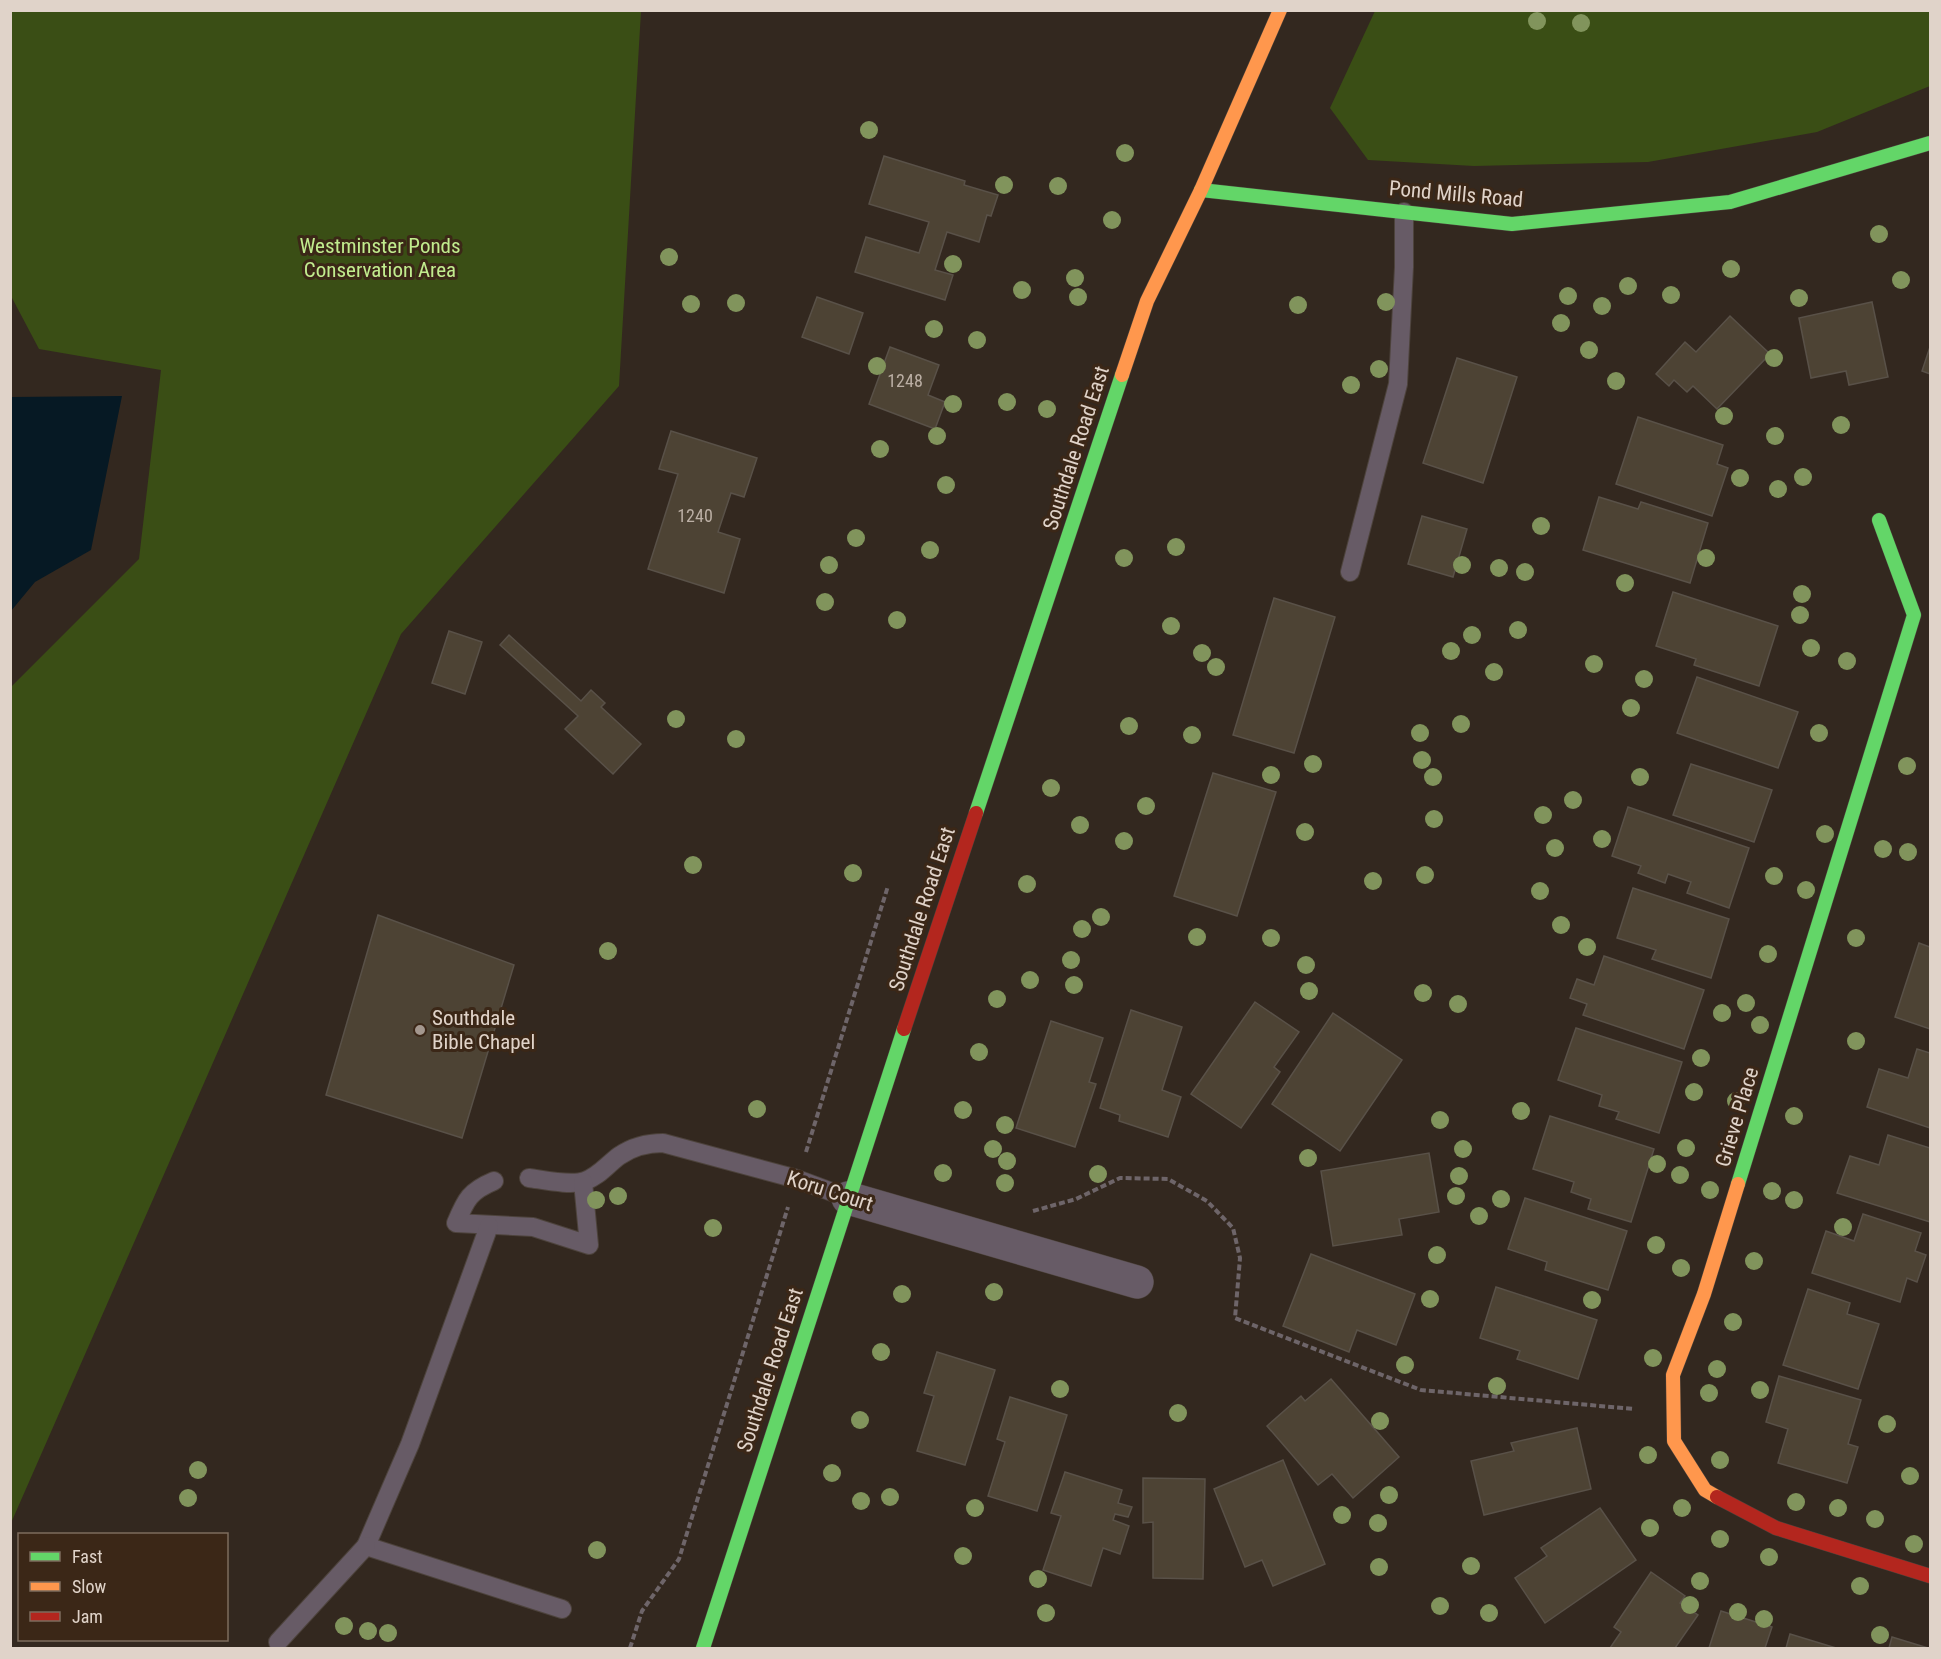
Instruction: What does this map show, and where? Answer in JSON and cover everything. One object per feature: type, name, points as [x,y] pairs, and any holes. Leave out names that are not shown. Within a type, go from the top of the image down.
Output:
[{"type":"main road","points":[[1201,190],[1280,10]]},
{"type":"main road","name":"Pond Mills Road","points":[[1201,190],[1512,224],[1730,201],[1930,143]]},
{"type":"main road","name":"Southdale Road East","points":[[702,1648],[848,1198],[1147,301],[1201,190]]},
{"type":"main road","name":"Grieve Place","points":[[1879,520],[1914,615],[1704,1294],[1673,1375],[1674,1442],[1705,1490],[1766,1522],[1787,1531],[1930,1576]]},
{"type":"street","name":"Koru Court","points":[[848,1198],[1137,1282]]},
{"type":"lane","points":[[1350,572],[1398,384],[1404,267],[1404,212]]},
{"type":"lane","name":"Koru Court","points":[[584,1182],[600,1174],[629,1150],[650,1143],[663,1143],[797,1179],[848,1198]]},
{"type":"lane","points":[[494,1181],[477,1188],[465,1200],[456,1223],[533,1227],[589,1245],[584,1182],[529,1178]]},
{"type":"lane","points":[[278,1642],[366,1546],[411,1444],[489,1226]]},
{"type":"lane","points":[[366,1546],[562,1609]]},
{"type":"path","points":[[630,1648],[642,1611],[679,1559],[888,886]]},
{"type":"path","points":[[1026,1210],[1035,1212],[1076,1199],[1120,1178],[1168,1179],[1208,1201],[1233,1228],[1240,1258],[1235,1318],[1421,1390],[1634,1410]]},
{"type":"green space","name":"Westminster Ponds Conservation Area","points":[[10,11],[641,11],[619,386],[401,634],[11,1523],[11,687],[139,559],[161,370],[39,349],[11,296]]},
{"type":"green space","points":[[1375,11],[1930,11],[1930,86],[1817,132],[1648,162],[1474,166],[1368,160],[1330,108]]},
{"type":"water","points":[[122,396],[91,550],[35,582],[11,611],[11,397]]},
{"type":"building","points":[[884,156],[965,181],[964,185],[998,195],[991,216],[987,215],[979,242],[947,232],[935,270],[953,275],[945,300],[855,272],[866,237],[919,253],[929,222],[869,204]]},
{"type":"building","points":[[817,297],[863,313],[849,354],[802,337]]},
{"type":"building","points":[[1872,302],[1888,377],[1849,385],[1846,371],[1811,378],[1799,318]]},
{"type":"building","points":[[1730,316],[1770,354],[1717,409],[1693,386],[1687,392],[1674,380],[1669,386],[1656,374],[1685,342],[1696,352]]},
{"type":"building","points":[[890,347],[939,365],[928,395],[945,402],[935,429],[869,404]]},
{"type":"building","points":[[1930,347],[1930,374],[1922,371]]},
{"type":"building","points":[[1457,358],[1517,377],[1483,483],[1423,463]]},
{"type":"building","points":[[1638,417],[1723,445],[1717,464],[1728,468],[1712,516],[1616,484]]},
{"type":"building","points":[[671,431],[757,458],[744,497],[731,493],[718,532],[740,539],[724,593],[648,569],[678,474],[659,469]]},
{"type":"building","points":[[1599,497],[1638,509],[1641,502],[1708,523],[1690,583],[1583,550]]},
{"type":"building","points":[[1422,516],[1467,529],[1453,577],[1408,564]]},
{"type":"building","points":[[1673,592],[1778,626],[1759,686],[1694,665],[1696,659],[1656,646]]},
{"type":"building","points":[[1274,598],[1335,617],[1294,753],[1233,735]]},
{"type":"building","points":[[449,631],[482,642],[465,694],[432,683]]},
{"type":"building","points":[[509,635],[581,701],[591,690],[605,703],[601,707],[641,744],[613,774],[565,729],[578,716],[500,645]]},
{"type":"building","points":[[1697,677],[1798,712],[1778,768],[1677,733]]},
{"type":"building","points":[[1691,764],[1772,790],[1754,842],[1673,815]]},
{"type":"building","points":[[1213,773],[1276,792],[1237,916],[1174,896]]},
{"type":"building","points":[[1628,807],[1749,848],[1729,908],[1687,893],[1691,882],[1668,874],[1665,883],[1638,873],[1641,866],[1612,856]]},
{"type":"building","points":[[1633,888],[1729,919],[1711,978],[1652,959],[1656,950],[1617,938]]},
{"type":"building","name":"Southdale Bible Chapel","points":[[378,915],[514,965],[462,1138],[326,1095]]},
{"type":"building","points":[[1919,943],[1930,947],[1930,1029],[1895,1017]]},
{"type":"building","points":[[1604,956],[1704,990],[1684,1049],[1583,1015],[1587,1004],[1570,998],[1577,979],[1594,985]]},
{"type":"building","points":[[1255,1002],[1299,1032],[1274,1067],[1280,1072],[1241,1128],[1191,1094]]},
{"type":"building","points":[[1131,1010],[1182,1027],[1162,1090],[1181,1097],[1168,1137],[1119,1121],[1120,1115],[1100,1108]]},
{"type":"building","points":[[1333,1013],[1402,1060],[1340,1151],[1272,1104]]},
{"type":"building","points":[[1051,1021],[1103,1038],[1089,1082],[1096,1084],[1075,1147],[1016,1128]]},
{"type":"building","points":[[1576,1028],[1682,1062],[1659,1133],[1616,1119],[1619,1112],[1599,1106],[1602,1095],[1558,1080]]},
{"type":"building","points":[[1917,1049],[1930,1053],[1930,1128],[1867,1107],[1879,1069],[1908,1078]]},
{"type":"building","points":[[1550,1116],[1654,1149],[1631,1222],[1588,1209],[1591,1199],[1571,1192],[1574,1182],[1533,1169]]},
{"type":"building","points":[[1888,1135],[1930,1148],[1930,1222],[1837,1193],[1850,1156],[1879,1165]]},
{"type":"building","points":[[1429,1153],[1439,1212],[1399,1219],[1402,1235],[1333,1246],[1321,1171]]},
{"type":"building","points":[[1525,1198],[1627,1231],[1608,1290],[1545,1270],[1547,1262],[1508,1249]]},
{"type":"building","points":[[1863,1214],[1921,1233],[1915,1251],[1926,1255],[1917,1282],[1907,1278],[1900,1302],[1812,1273],[1826,1231],[1854,1241]]},
{"type":"building","points":[[1311,1254],[1415,1294],[1396,1345],[1357,1330],[1349,1352],[1283,1326]]},
{"type":"building","points":[[1496,1287],[1597,1320],[1578,1379],[1517,1359],[1520,1351],[1480,1338]]},
{"type":"building","points":[[1808,1289],[1850,1303],[1847,1314],[1879,1324],[1858,1389],[1783,1365]]},
{"type":"building","points":[[937,1352],[995,1370],[965,1465],[917,1451],[934,1396],[924,1393]]},
{"type":"building","points":[[1779,1376],[1861,1400],[1848,1444],[1858,1447],[1847,1483],[1778,1463],[1788,1429],[1766,1422]]},
{"type":"building","points":[[1331,1379],[1399,1457],[1353,1498],[1332,1474],[1318,1485],[1267,1426],[1301,1396],[1305,1401]]},
{"type":"building","points":[[1010,1397],[1067,1415],[1037,1511],[988,1496],[1005,1442],[997,1439]]},
{"type":"building","points":[[1577,1428],[1591,1489],[1484,1515],[1471,1461],[1514,1451],[1511,1443]]},
{"type":"building","points":[[1283,1460],[1325,1564],[1273,1586],[1262,1560],[1245,1567],[1214,1489]]},
{"type":"building","points":[[1065,1472],[1122,1490],[1118,1503],[1132,1507],[1128,1517],[1115,1514],[1113,1520],[1129,1526],[1120,1554],[1103,1548],[1091,1586],[1043,1570],[1061,1516],[1051,1513]]},
{"type":"building","points":[[1143,1478],[1205,1479],[1203,1579],[1153,1578],[1153,1522],[1143,1523]]},
{"type":"building","points":[[1600,1508],[1636,1560],[1545,1623],[1515,1578],[1547,1556],[1541,1548]]},
{"type":"building","points":[[1651,1572],[1685,1596],[1680,1603],[1698,1615],[1675,1648],[1610,1648],[1621,1632],[1614,1627]]},
{"type":"building","points":[[1721,1611],[1772,1627],[1765,1648],[1709,1648]]},
{"type":"building","points":[[1790,1634],[1836,1648],[1786,1648]]},
{"type":"building","points":[[1892,1637],[1928,1648],[1889,1648]]},
{"type":"traffic: fast","points":[[1201,190],[1512,224],[1730,202],[1930,143]]},
{"type":"traffic: fast","points":[[976,813],[1122,375]]},
{"type":"traffic: fast","points":[[1738,1184],[1914,615],[1879,520]]},
{"type":"traffic: fast","points":[[703,1648],[904,1029]]},
{"type":"traffic: slow","points":[[1122,375],[1147,301],[1201,190],[1280,10]]},
{"type":"traffic: slow","points":[[1717,1497],[1705,1490],[1674,1441],[1673,1375],[1704,1294],[1738,1184]]},
{"type":"traffic: jam","points":[[904,1029],[976,813]]},
{"type":"traffic: jam","points":[[1717,1497],[1776,1528],[1930,1576]]},
{"type":"place","name":"Southdale Bible Chapel","points":[[420,1030]]}]
